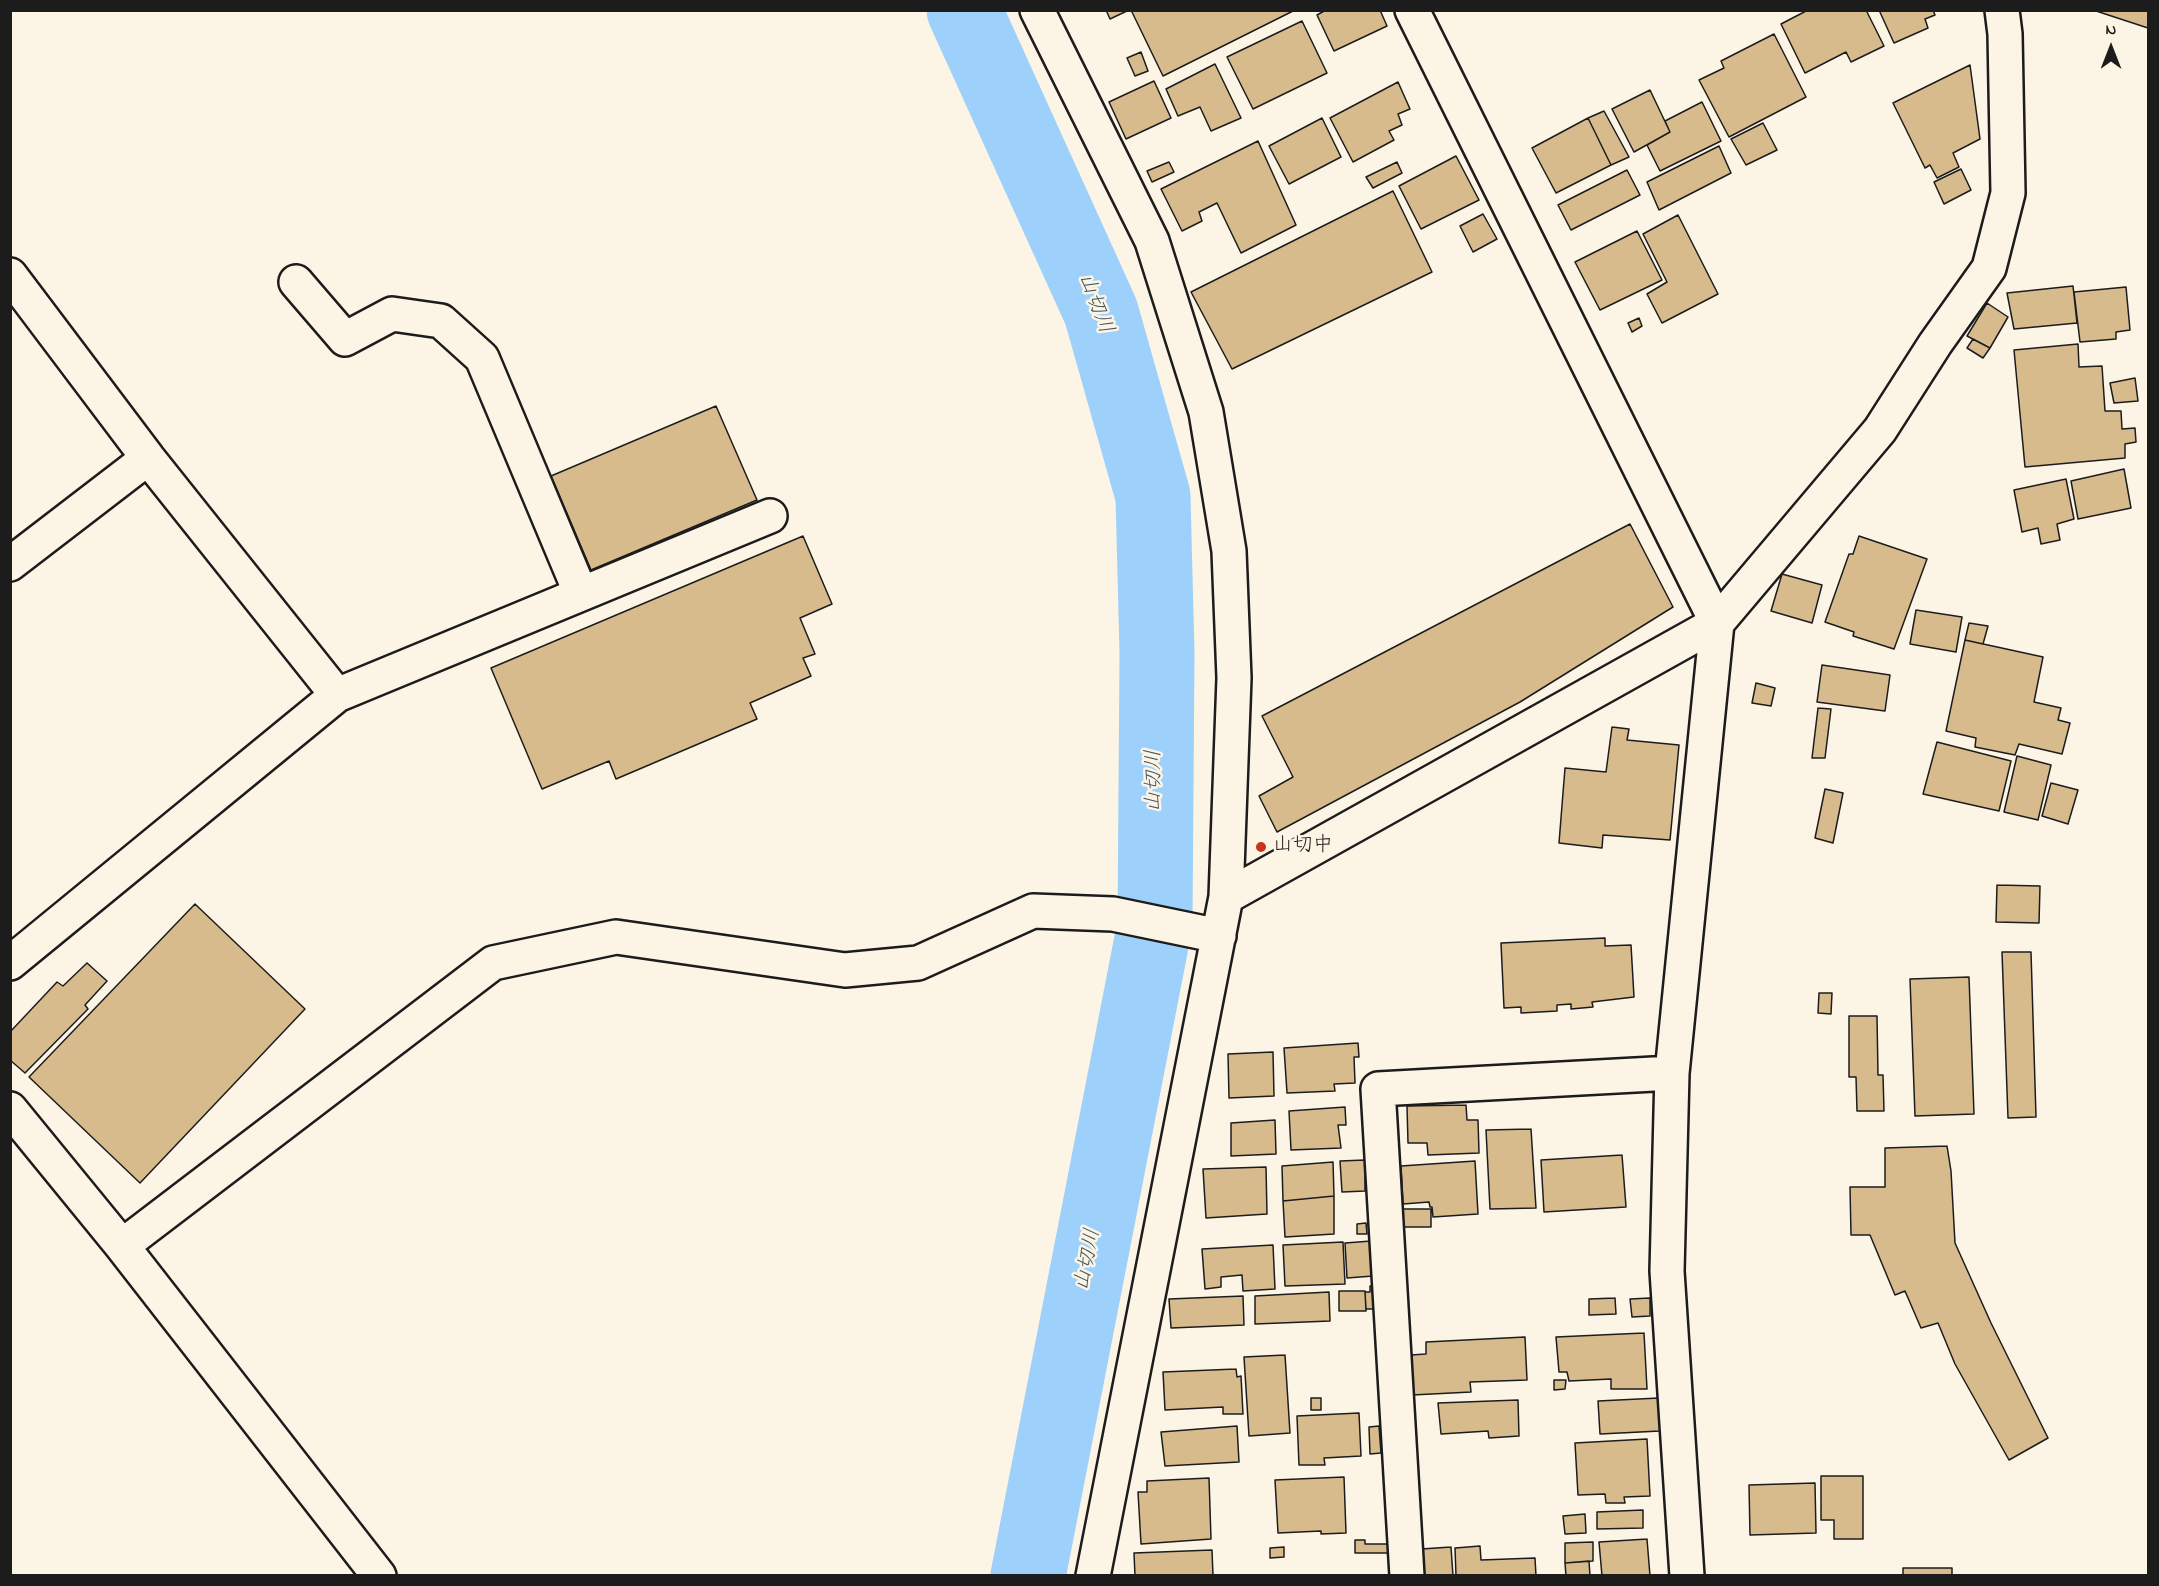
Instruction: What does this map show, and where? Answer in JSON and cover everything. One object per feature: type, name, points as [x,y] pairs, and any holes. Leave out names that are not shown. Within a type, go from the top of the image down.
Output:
[{"type":"street","points":[[1037,10],[1152,241],[1206,412],[1229,551],[1234,678],[1226,897],[1093,1575]]},
{"type":"street","points":[[1412,10],[1717,623],[1672,1072],[1667,1271],[1687,1575]]},
{"type":"street","points":[[1226,897],[1717,623],[1880,430],[1935,344],[1989,268],[2008,193],[2005,34],[2002,10]]},
{"type":"street","points":[[10,275],[148,458],[337,695]]},
{"type":"street","points":[[296,282],[345,339],[392,314],[402,315],[441,321],[482,357],[581,594]]},
{"type":"street","points":[[10,564],[148,458]]},
{"type":"street","points":[[10,963],[337,695],[770,516]]},
{"type":"street","points":[[122,1246],[493,963],[616,937],[845,970],[918,963],[1033,911],[1113,914],[1219,936]]},
{"type":"street","points":[[1407,1575],[1378,1089],[1672,1072]]},
{"type":"street","points":[[10,1109],[122,1246],[379,1575]]},
{"type":"building","points":[[1106,10],[1129,10],[1110,19]]},
{"type":"building","points":[[1131,10],[1295,10],[1163,76]]},
{"type":"building","points":[[1326,10],[1380,10],[1387,26],[1334,51],[1317,15]]},
{"type":"building","points":[[1808,10],[1866,10],[1884,46],[1851,62],[1846,52],[1805,73],[1781,24]]},
{"type":"building","points":[[1879,10],[1933,10],[1935,15],[1925,19],[1928,28],[1894,43]]},
{"type":"building","points":[[2093,10],[2148,10],[2148,28]]},
{"type":"building","points":[[1302,21],[1327,73],[1253,109],[1227,57]]},
{"type":"building","points":[[1774,34],[1806,97],[1729,137],[1699,80],[1724,68],[1721,61]]},
{"type":"building","points":[[1141,52],[1148,71],[1135,76],[1127,58]]},
{"type":"building","points":[[1215,64],[1241,118],[1211,131],[1200,107],[1178,116],[1166,89]]},
{"type":"building","points":[[1970,65],[1980,139],[1953,153],[1959,167],[1937,178],[1930,165],[1925,168],[1893,103]]},
{"type":"building","points":[[1154,81],[1171,118],[1126,139],[1109,102]]},
{"type":"building","points":[[1398,82],[1410,109],[1398,114],[1402,125],[1389,131],[1394,140],[1353,162],[1330,118]]},
{"type":"building","points":[[1650,90],[1670,132],[1634,152],[1612,109]]},
{"type":"building","points":[[1702,102],[1721,141],[1660,171],[1647,145],[1670,132],[1665,121]]},
{"type":"building","points":[[1604,111],[1629,157],[1611,165],[1588,118]]},
{"type":"building","points":[[1322,118],[1341,157],[1289,184],[1269,146]]},
{"type":"building","points":[[1588,118],[1611,165],[1556,193],[1532,148]]},
{"type":"building","points":[[1763,123],[1777,150],[1746,165],[1731,139]]},
{"type":"building","points":[[1258,141],[1296,225],[1241,253],[1217,203],[1199,212],[1202,221],[1182,231],[1161,189]]},
{"type":"building","points":[[1719,146],[1731,173],[1659,210],[1647,182]]},
{"type":"building","points":[[1456,156],[1479,200],[1421,229],[1399,186]]},
{"type":"building","points":[[1169,162],[1174,172],[1152,182],[1147,171]]},
{"type":"building","points":[[1397,162],[1402,173],[1373,188],[1366,177]]},
{"type":"building","points":[[1961,169],[1971,190],[1944,204],[1934,182]]},
{"type":"building","points":[[1627,170],[1640,195],[1571,230],[1558,205]]},
{"type":"building","points":[[1393,191],[1432,272],[1232,369],[1191,292]]},
{"type":"building","points":[[1483,214],[1497,239],[1473,252],[1460,226]]},
{"type":"building","points":[[1678,215],[1718,294],[1662,323],[1647,294],[1667,282],[1643,234]]},
{"type":"building","points":[[1637,231],[1662,280],[1600,310],[1575,262]]},
{"type":"building","points":[[2073,286],[2077,323],[2014,329],[2007,293]]},
{"type":"building","points":[[2126,287],[2130,330],[2116,332],[2116,339],[2080,342],[2074,292]]},
{"type":"building","points":[[1987,303],[2008,317],[1990,348],[1967,336]]},
{"type":"building","points":[[1639,318],[1642,326],[1632,332],[1628,323]]},
{"type":"building","points":[[1973,339],[1990,348],[1983,358],[1967,348]]},
{"type":"building","points":[[2078,344],[2079,367],[2102,366],[2105,411],[2121,411],[2122,429],[2135,428],[2136,442],[2125,444],[2125,458],[2025,467],[2014,350]]},
{"type":"building","points":[[2135,378],[2138,401],[2114,403],[2110,383]]},
{"type":"building","points":[[716,406],[757,500],[591,570],[551,476]]},
{"type":"building","points":[[2124,469],[2131,508],[2078,519],[2071,481]]},
{"type":"building","points":[[2066,479],[2074,519],[2057,524],[2060,540],[2041,544],[2038,528],[2022,532],[2014,490]]},
{"type":"building","points":[[1630,524],[1673,607],[1520,702],[1277,832],[1259,796],[1293,777],[1262,716]]},
{"type":"building","points":[[803,536],[832,604],[800,618],[815,654],[803,658],[811,676],[750,703],[757,719],[616,779],[609,761],[542,789],[491,668]]},
{"type":"building","points":[[1859,536],[1927,559],[1894,649],[1853,636],[1854,632],[1825,622],[1849,554],[1853,554]]},
{"type":"building","points":[[1782,574],[1822,585],[1812,623],[1771,611]]},
{"type":"building","points":[[1916,610],[1962,617],[1956,652],[1910,644]]},
{"type":"building","points":[[1969,623],[1988,626],[1983,644],[1965,640]]},
{"type":"building","points":[[1965,640],[2043,657],[2034,702],[2061,708],[2058,720],[2070,723],[2062,754],[2019,744],[2015,755],[1975,747],[1976,738],[1946,731]]},
{"type":"building","points":[[1822,665],[1890,675],[1885,711],[1817,702]]},
{"type":"building","points":[[1756,683],[1775,688],[1771,706],[1752,703]]},
{"type":"building","points":[[1818,708],[1831,709],[1825,758],[1812,758]]},
{"type":"building","points":[[1612,727],[1629,729],[1627,740],[1679,745],[1670,840],[1603,835],[1602,848],[1559,843],[1565,768],[1606,772]]},
{"type":"building","points":[[1937,742],[2011,761],[1999,811],[1923,794]]},
{"type":"building","points":[[2017,756],[2051,765],[2038,820],[2004,812]]},
{"type":"building","points":[[2051,783],[2078,790],[2068,824],[2042,816]]},
{"type":"building","points":[[1825,789],[1843,793],[1833,843],[1815,838]]},
{"type":"building","points":[[1997,885],[2040,886],[2039,923],[1996,922]]},
{"type":"building","points":[[195,904],[305,1009],[140,1183],[29,1077]]},
{"type":"building","points":[[1605,938],[1605,946],[1631,945],[1634,997],[1592,1002],[1593,1007],[1571,1009],[1571,1004],[1557,1005],[1557,1011],[1521,1013],[1521,1007],[1504,1008],[1501,943]]},
{"type":"building","points":[[2002,952],[2031,952],[2036,1117],[2008,1118]]},
{"type":"building","points":[[87,963],[107,981],[85,1005],[88,1009],[25,1073],[10,1060],[10,1032],[57,982],[63,986]]},
{"type":"building","points":[[1969,977],[1974,1114],[1915,1116],[1910,979]]},
{"type":"building","points":[[1819,993],[1832,993],[1831,1014],[1818,1013]]},
{"type":"building","points":[[1849,1016],[1877,1016],[1878,1075],[1883,1075],[1884,1111],[1857,1111],[1856,1077],[1849,1077]]},
{"type":"building","points":[[1358,1043],[1359,1057],[1354,1057],[1355,1083],[1334,1084],[1335,1091],[1287,1093],[1284,1048]]},
{"type":"building","points":[[1273,1052],[1274,1096],[1229,1098],[1228,1054]]},
{"type":"building","points":[[1466,1105],[1467,1120],[1478,1120],[1479,1153],[1428,1155],[1427,1143],[1408,1143],[1407,1106]]},
{"type":"building","points":[[1345,1107],[1346,1125],[1338,1125],[1341,1148],[1291,1150],[1289,1111]]},
{"type":"building","points":[[1275,1120],[1276,1154],[1231,1156],[1231,1123]]},
{"type":"building","points":[[1531,1129],[1536,1208],[1490,1209],[1486,1130]]},
{"type":"building","points":[[1947,1146],[1951,1171],[1955,1243],[1991,1323],[2048,1438],[2009,1460],[1955,1364],[1938,1323],[1921,1328],[1905,1291],[1895,1295],[1870,1235],[1851,1235],[1850,1187],[1885,1187],[1885,1148]]},
{"type":"building","points":[[1622,1155],[1626,1207],[1544,1212],[1541,1160]]},
{"type":"building","points":[[1365,1160],[1365,1191],[1342,1192],[1340,1161]]},
{"type":"building","points":[[1475,1161],[1478,1214],[1433,1217],[1429,1202],[1403,1204],[1401,1166]]},
{"type":"building","points":[[1333,1162],[1334,1196],[1283,1201],[1282,1166]]},
{"type":"building","points":[[1266,1167],[1267,1214],[1206,1218],[1203,1169]]},
{"type":"building","points":[[1334,1196],[1334,1234],[1285,1237],[1283,1201]]},
{"type":"building","points":[[1398,1209],[1431,1209],[1431,1227],[1398,1227]]},
{"type":"building","points":[[1366,1223],[1367,1234],[1357,1234],[1357,1224]]},
{"type":"building","points":[[1371,1241],[1373,1276],[1347,1278],[1345,1243]]},
{"type":"building","points":[[1343,1242],[1345,1284],[1285,1286],[1283,1245]]},
{"type":"building","points":[[1273,1245],[1275,1289],[1243,1291],[1242,1275],[1221,1277],[1221,1287],[1205,1289],[1202,1249]]},
{"type":"building","points":[[1370,1286],[1375,1286],[1377,1309],[1366,1309],[1365,1292],[1370,1292]]},
{"type":"building","points":[[1339,1291],[1365,1291],[1366,1311],[1339,1311]]},
{"type":"building","points":[[1329,1292],[1330,1321],[1255,1324],[1255,1296]]},
{"type":"building","points":[[1243,1296],[1244,1325],[1171,1328],[1169,1299]]},
{"type":"building","points":[[1615,1298],[1616,1314],[1589,1315],[1589,1299]]},
{"type":"building","points":[[1650,1298],[1650,1316],[1632,1317],[1630,1299]]},
{"type":"building","points":[[1644,1333],[1647,1389],[1611,1389],[1611,1379],[1569,1381],[1567,1372],[1559,1372],[1556,1337]]},
{"type":"building","points":[[1525,1337],[1527,1380],[1470,1382],[1471,1392],[1412,1395],[1411,1355],[1426,1354],[1426,1342]]},
{"type":"building","points":[[1285,1355],[1290,1433],[1249,1436],[1244,1357]]},
{"type":"building","points":[[1236,1369],[1237,1377],[1241,1376],[1243,1414],[1223,1414],[1223,1407],[1165,1410],[1163,1372]]},
{"type":"building","points":[[1554,1380],[1566,1380],[1565,1389],[1554,1390]]},
{"type":"building","points":[[1311,1398],[1321,1398],[1321,1410],[1311,1410]]},
{"type":"building","points":[[1659,1398],[1660,1431],[1600,1434],[1598,1401]]},
{"type":"building","points":[[1518,1400],[1519,1436],[1489,1438],[1488,1431],[1441,1434],[1438,1403]]},
{"type":"building","points":[[1359,1413],[1361,1456],[1324,1458],[1325,1465],[1299,1465],[1297,1416]]},
{"type":"building","points":[[1237,1426],[1239,1462],[1165,1466],[1161,1432]]},
{"type":"building","points":[[1379,1426],[1381,1453],[1370,1454],[1369,1427]]},
{"type":"building","points":[[1647,1439],[1650,1496],[1624,1497],[1625,1503],[1606,1503],[1605,1494],[1578,1495],[1575,1443]]},
{"type":"building","points":[[1821,1476],[1863,1476],[1863,1539],[1834,1539],[1834,1520],[1821,1520]]},
{"type":"building","points":[[1344,1477],[1346,1533],[1321,1534],[1321,1531],[1278,1533],[1275,1480]]},
{"type":"building","points":[[1209,1478],[1211,1539],[1141,1544],[1138,1492],[1147,1492],[1147,1481]]},
{"type":"building","points":[[1815,1483],[1816,1533],[1750,1535],[1749,1485]]},
{"type":"building","points":[[1643,1510],[1643,1528],[1597,1529],[1597,1512]]},
{"type":"building","points":[[1585,1514],[1586,1533],[1565,1534],[1563,1516]]},
{"type":"building","points":[[1647,1539],[1650,1576],[1602,1576],[1599,1542]]},
{"type":"building","points":[[1355,1540],[1365,1540],[1365,1544],[1389,1544],[1389,1553],[1355,1553]]},
{"type":"building","points":[[1593,1542],[1593,1561],[1565,1563],[1565,1543]]},
{"type":"building","points":[[1480,1546],[1481,1560],[1535,1558],[1536,1576],[1456,1576],[1455,1548]]},
{"type":"building","points":[[1284,1547],[1284,1557],[1270,1558],[1270,1548]]},
{"type":"building","points":[[1451,1547],[1453,1576],[1422,1576],[1421,1549]]},
{"type":"building","points":[[1212,1550],[1213,1576],[1135,1576],[1134,1553]]},
{"type":"building","points":[[1589,1561],[1590,1576],[1566,1576],[1565,1563]]},
{"type":"building","points":[[1903,1568],[1952,1568],[1952,1576],[1903,1576]]},
{"type":"waterway","name":"山切川","points":[[964,10],[1101,312],[1153,496],[1157,653],[1155,924],[1028,1576]]},
{"type":"place","name":"山切中","points":[[1261,847]]}]
